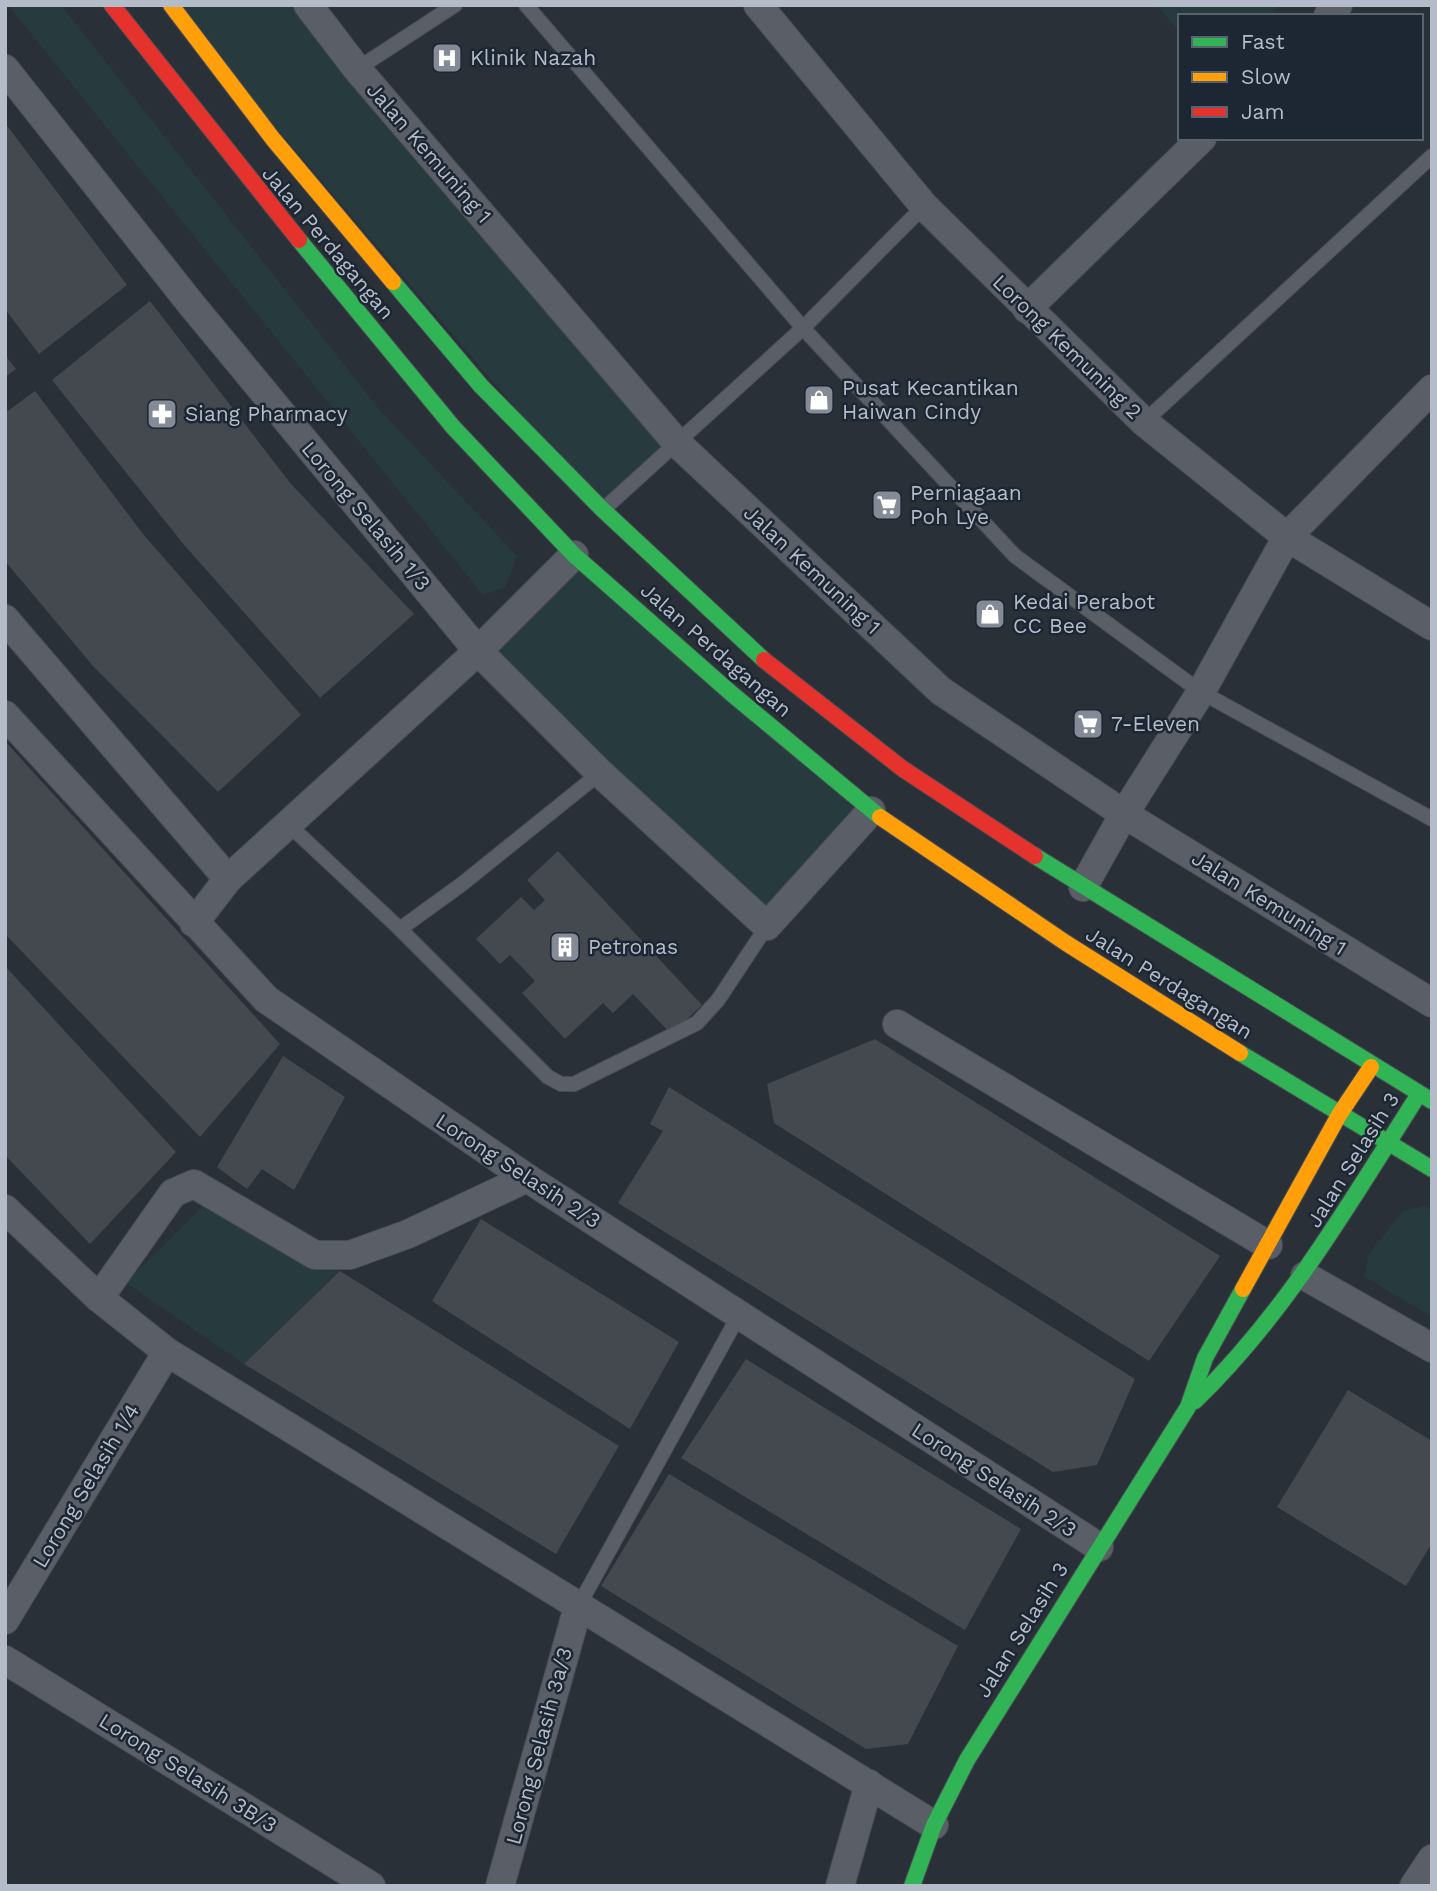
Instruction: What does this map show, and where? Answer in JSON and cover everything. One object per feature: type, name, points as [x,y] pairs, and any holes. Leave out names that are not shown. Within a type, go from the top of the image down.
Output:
[{"type":"main road","name":"Jalan Perdagangan","points":[[112,5],[240,169],[453,427],[575,555],[871,811],[1066,943],[1339,1115],[1432,1169]]},
{"type":"main road","name":"Jalan Perdagangan","points":[[172,5],[273,139],[481,386],[603,510],[772,668],[903,769],[1083,887],[1371,1067],[1426,1098]]},
{"type":"main road","name":"Jalan Selasih 3","points":[[912,1886],[934,1825],[967,1760],[1188,1407],[1205,1358],[1339,1115],[1371,1067]]},
{"type":"main road","name":"Jalan Selasih 3","points":[[1188,1407],[1221,1377],[1305,1276],[1387,1143],[1426,1098]]},
{"type":"street","name":"Jalan Kemuning 1","points":[[308,5],[357,69],[677,443],[941,691],[1124,814],[1432,1003]]},
{"type":"street","name":"Lorong Kemuning 2","points":[[758,5],[924,206],[1144,422],[1287,537],[1431,625]]},
{"type":"street","name":"Lorong Selasih 1/3","points":[[5,69],[191,304],[478,651],[600,773],[767,926]]},
{"type":"street","points":[[1027,309],[1200,140]]},
{"type":"street","points":[[1083,887],[1124,814],[1201,692],[1287,537],[1432,389]]},
{"type":"street","points":[[194,923],[228,879],[478,651],[575,555]]},
{"type":"street","points":[[5,619],[228,879]]},
{"type":"street","name":"Lorong Selasih 2/3","points":[[5,715],[266,999],[527,1178],[1099,1547]]},
{"type":"street","points":[[767,926],[871,811]]},
{"type":"street","points":[[897,1024],[1268,1245]]},
{"type":"street","points":[[99,1298],[173,1193],[194,1184],[315,1255],[349,1255],[408,1234],[527,1178]]},
{"type":"street","points":[[5,1209],[99,1298],[167,1352],[934,1825]]},
{"type":"street","points":[[1305,1276],[1432,1348]]},
{"type":"street","name":"Lorong Selasih 1/4","points":[[5,1620],[167,1352]]},
{"type":"street","name":"Lorong Selasih 3a/3","points":[[500,1886],[578,1607]]},
{"type":"street","name":"Lorong Selasih 3B/3","points":[[5,1660],[371,1886]]},
{"type":"street","points":[[840,1886],[869,1784]]},
{"type":"street","points":[[1414,1886],[1432,1859]]},
{"type":"lane","points":[[357,69],[455,5]]},
{"type":"lane","points":[[526,5],[803,328],[1015,556],[1201,692],[1432,819]]},
{"type":"lane","points":[[1144,422],[1432,156]]},
{"type":"lane","points":[[603,510],[803,328],[924,206]]},
{"type":"lane","points":[[400,929],[462,884],[600,773]]},
{"type":"lane","points":[[288,824],[400,929],[548,1077],[561,1084],[574,1084],[697,1023],[718,1000],[767,926]]},
{"type":"lane","points":[[578,1607],[739,1315]]},
{"type":"green space","points":[[8,5],[61,5],[379,409],[517,556],[505,587],[483,595]]},
{"type":"green space","points":[[171,5],[308,5],[677,443],[603,510]]},
{"type":"green space","points":[[1156,5],[1280,5],[1271,14],[1178,14],[1178,30]]},
{"type":"green space","points":[[574,555],[871,811],[767,926],[478,651]]},
{"type":"green space","points":[[214,1195],[340,1271],[244,1364],[126,1283]]},
{"type":"green space","points":[[1424,1206],[1432,1210],[1432,1317],[1365,1277],[1368,1255],[1403,1211]]},
{"type":"building","points":[[5,123],[127,285],[39,354],[5,309]]},
{"type":"building","points":[[150,301],[291,484],[414,614],[320,698],[185,546],[52,380]]},
{"type":"building","points":[[5,355],[16,369],[5,377]]},
{"type":"building","points":[[35,391],[143,534],[301,715],[218,792],[93,666],[5,561],[5,413]]},
{"type":"building","points":[[5,741],[280,1044],[200,1137],[5,934]]},
{"type":"building","name":"Petronas","points":[[558,851],[702,1005],[671,1034],[633,994],[613,1013],[603,1003],[565,1039],[522,993],[535,981],[510,955],[500,964],[476,939],[521,897],[534,910],[545,900],[527,880]]},
{"type":"building","points":[[5,966],[176,1152],[90,1244],[5,1155]]},
{"type":"building","points":[[875,1039],[1220,1256],[1149,1361],[774,1123],[767,1084]]},
{"type":"building","points":[[283,1056],[345,1097],[294,1190],[262,1169],[247,1189],[217,1167]]},
{"type":"building","points":[[669,1087],[1135,1379],[1097,1465],[1053,1472],[618,1203],[663,1131],[650,1124]]},
{"type":"building","points":[[481,1219],[679,1342],[630,1429],[432,1301]]},
{"type":"building","points":[[340,1271],[619,1446],[556,1554],[244,1364]]},
{"type":"building","points":[[746,1359],[1021,1529],[965,1630],[681,1458]]},
{"type":"building","points":[[1348,1390],[1432,1441],[1432,1543],[1406,1586],[1277,1507]]},
{"type":"building","points":[[669,1474],[958,1646],[908,1744],[866,1749],[601,1586]]},
{"type":"traffic: fast","points":[[299,240],[453,427],[574,555],[732,694],[880,817]]},
{"type":"traffic: fast","points":[[393,282],[481,386],[603,510],[764,660]]},
{"type":"traffic: fast","points":[[1035,856],[1432,1101]]},
{"type":"traffic: fast","points":[[1240,1053],[1432,1169]]},
{"type":"traffic: fast","points":[[1195,1401],[1260,1330],[1289,1293],[1419,1094]]},
{"type":"traffic: fast","points":[[912,1886],[934,1825],[967,1760],[1188,1407],[1205,1358],[1243,1289]]},
{"type":"traffic: slow","points":[[171,5],[273,139],[393,282]]},
{"type":"traffic: slow","points":[[880,817],[1066,943],[1240,1053]]},
{"type":"traffic: slow","points":[[1243,1289],[1339,1115],[1371,1067]]},
{"type":"traffic: jam","points":[[112,5],[299,240]]},
{"type":"traffic: jam","points":[[764,660],[903,769],[1035,856]]},
{"type":"place","name":"Klinik Nazah","points":[[447,58]]},
{"type":"place","name":"Pusat Kecantikan Haiwan Cindy","points":[[819,400]]},
{"type":"place","name":"Siang Pharmacy","points":[[162,414]]},
{"type":"place","name":"Perniagaan Poh Lye","points":[[887,505]]},
{"type":"place","name":"Kedai Perabot CC Bee","points":[[990,614]]},
{"type":"place","name":"7-Eleven","points":[[1088,724]]},
{"type":"place","name":"Petronas","points":[[565,947]]}]
